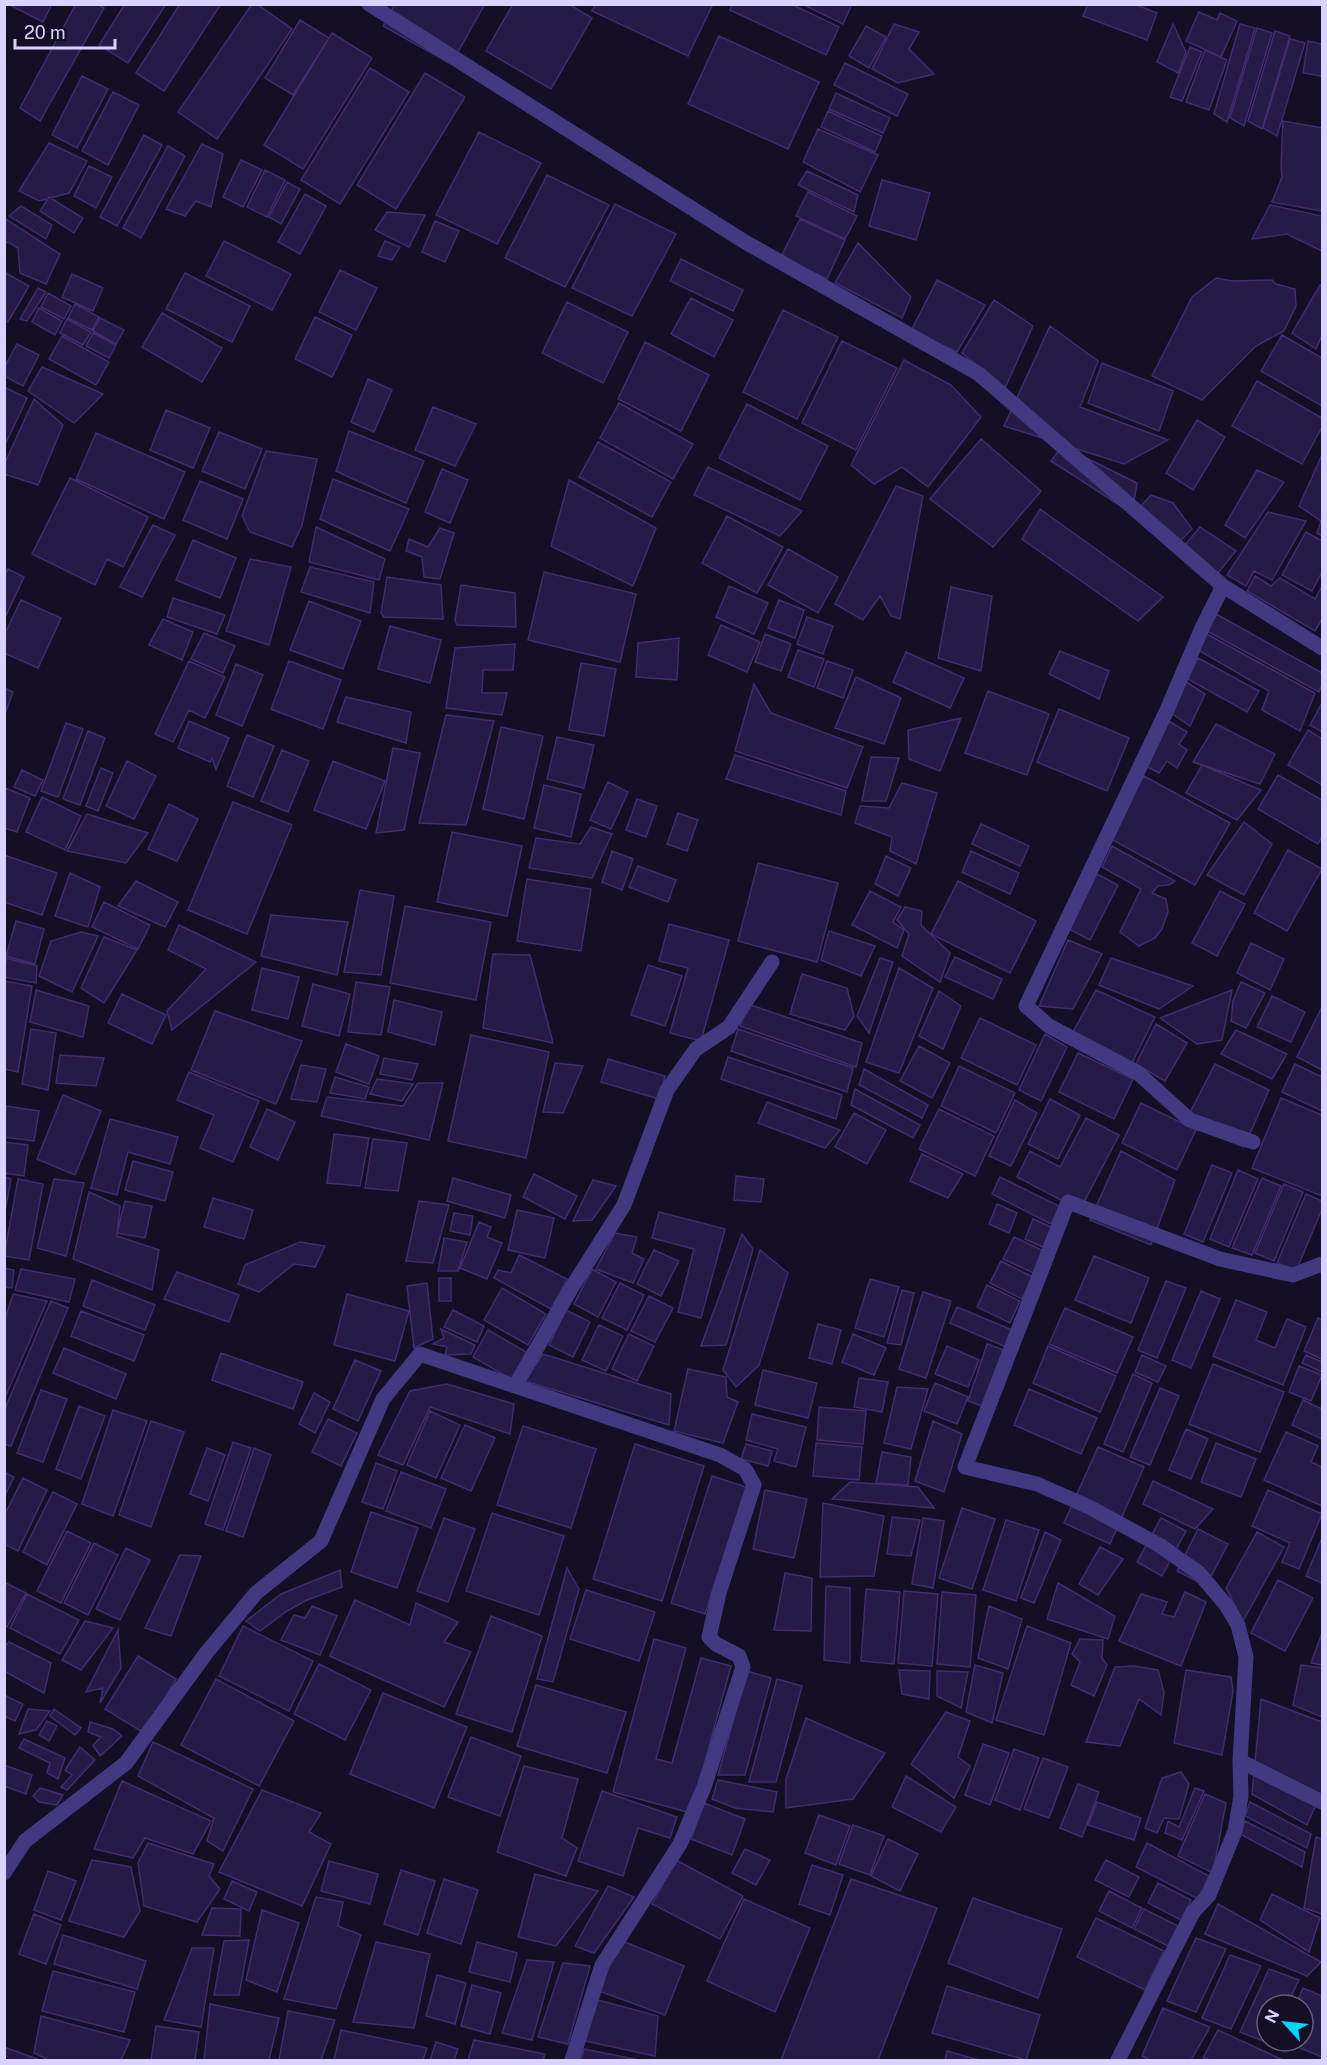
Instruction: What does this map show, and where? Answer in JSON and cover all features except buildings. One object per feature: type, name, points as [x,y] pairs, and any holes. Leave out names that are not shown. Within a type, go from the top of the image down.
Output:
[{"type":"street","points":[[369,4],[745,242],[979,374],[1223,586],[1323,648]]},
{"type":"street","points":[[1223,586],[1202,628],[1167,710],[1026,1006],[1049,1026],[1138,1073],[1190,1120],[1253,1142]]},
{"type":"street","points":[[515,1386],[572,1287],[624,1206],[667,1090],[696,1049],[729,1027],[772,962]]},
{"type":"street","points":[[1118,2061],[1193,1912],[1209,1895],[1234,1831],[1241,1796],[1240,1761],[1246,1657],[1238,1625],[1226,1605],[1199,1573],[1159,1545],[1089,1507],[1037,1484],[965,1467],[1068,1202],[1220,1259],[1293,1275],[1323,1264]]},
{"type":"street","points":[[4,1873],[25,1841],[126,1763],[207,1652],[256,1593],[321,1541],[383,1399],[420,1354],[720,1455],[746,1469],[754,1485],[719,1593],[710,1637],[716,1644],[739,1656],[743,1668],[704,1787],[680,1844],[602,1965],[572,2061]]},
{"type":"street","points":[[1240,1761],[1323,1802]]}]
